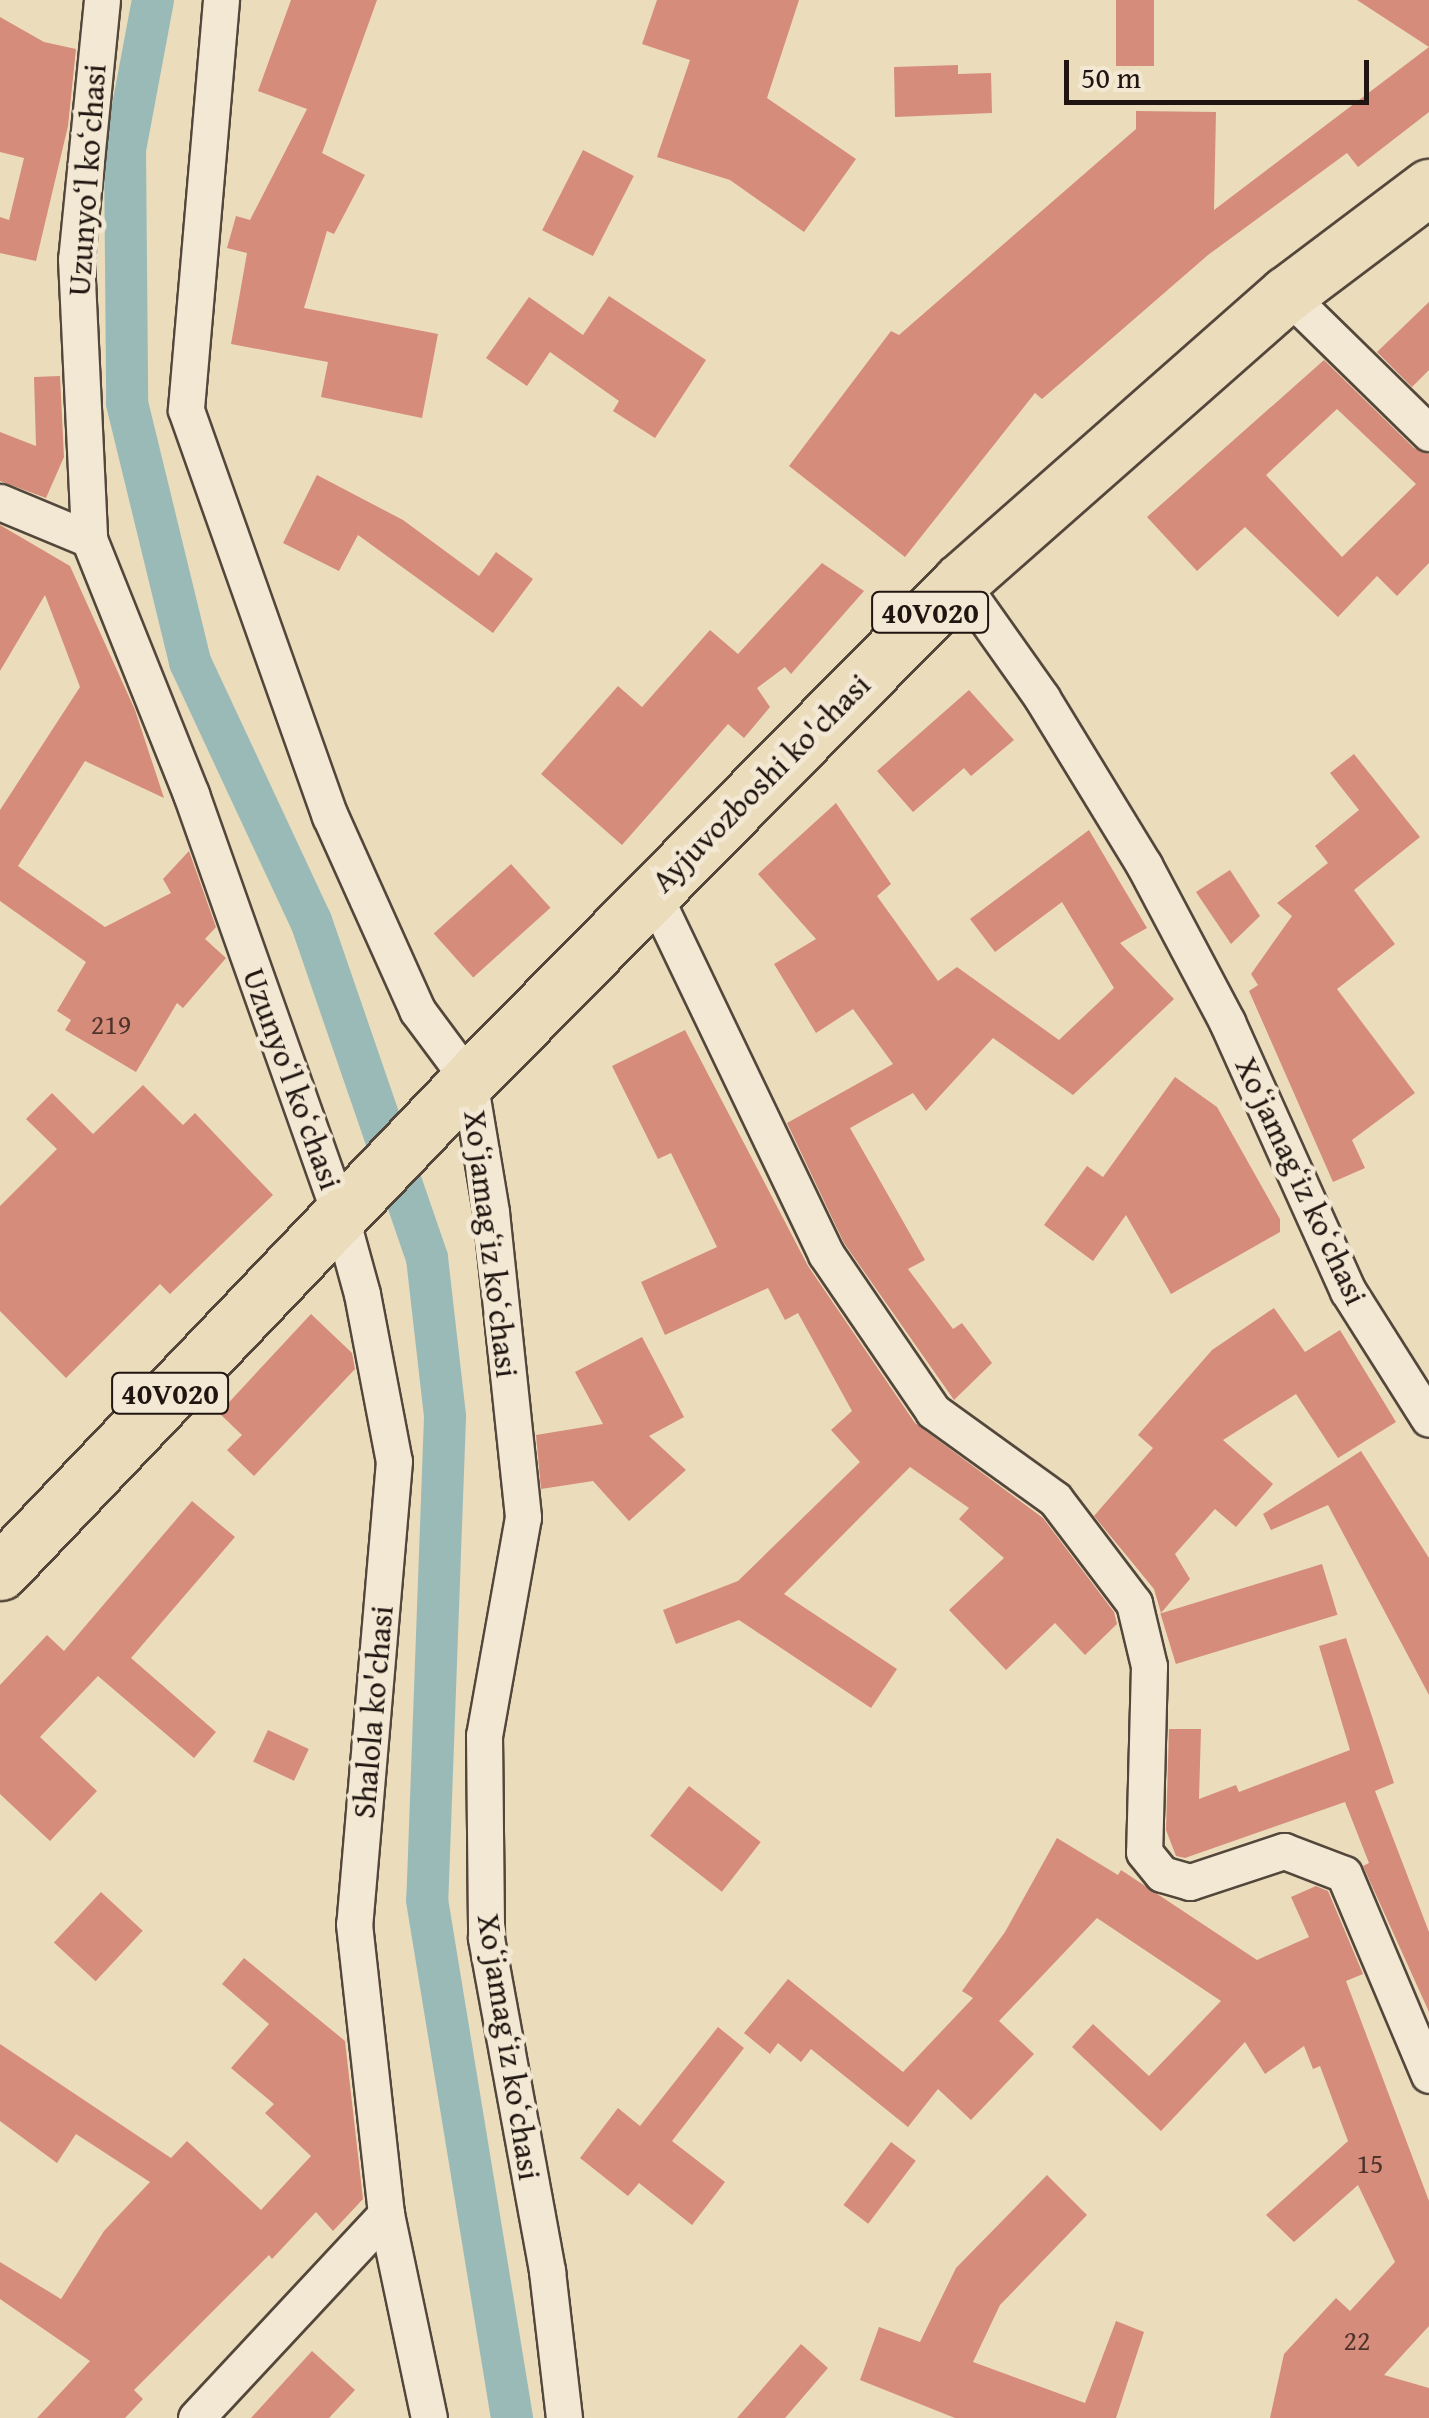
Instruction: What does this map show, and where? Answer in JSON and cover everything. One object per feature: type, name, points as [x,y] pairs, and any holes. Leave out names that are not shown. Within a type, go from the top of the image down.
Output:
[{"type":"main road","name":"Ayjuvozboshi ko'chasi","points":[[469,1080],[960,582],[1287,294],[1429,187]]},
{"type":"main road","name":"40V020","points":[[340,1214],[469,1080]]},
{"type":"main road","name":"Uzunyoʻl koʻchasi","points":[[0,1572],[340,1214]]},
{"type":"street","name":"Uzunyoʻl koʻchasi","points":[[102,0],[76,259],[89,540],[191,794],[340,1214]]},
{"type":"street","points":[[222,0],[186,410],[330,816],[416,1010],[469,1080]]},
{"type":"street","points":[[1287,294],[1429,432]]},
{"type":"street","points":[[0,502],[89,540]]},
{"type":"street","name":"Xoʻjamagʻiz koʻchasi","points":[[960,582],[1042,698],[1144,865],[1228,1022],[1348,1291],[1429,1419]]},
{"type":"street","points":[[653,892],[826,1254],[933,1411],[1055,1499],[1134,1603],[1149,1666],[1144,1852],[1162,1874],[1190,1882],[1284,1851],[1344,1874],[1429,2075]]},
{"type":"street","name":"Xoʻjamagʻiz koʻchasi","points":[[469,1080],[491,1212],[523,1517],[484,1735],[486,1938],[547,2271],[564,2418]]},
{"type":"street","name":"Shalola ko'chasi","points":[[340,1214],[394,1461],[354,1924],[386,2214],[429,2418]]},
{"type":"street","points":[[196,2418],[386,2214]]},
{"type":"building","points":[[291,0],[377,0],[322,153],[365,175],[334,234],[327,231],[304,308],[438,334],[422,418],[321,397],[328,362],[231,344],[247,253],[227,248],[236,216],[250,220],[307,109],[258,91]]},
{"type":"building","points":[[657,0],[799,0],[767,98],[856,159],[804,232],[730,180],[657,157],[690,60],[642,44]]},
{"type":"building","points":[[1116,0],[1154,0],[1154,66],[1116,66]]},
{"type":"building","points":[[1357,0],[1429,0],[1429,47]]},
{"type":"building","points":[[0,17],[44,42],[76,49],[68,126],[36,261],[0,253],[0,217],[9,220],[24,158],[0,152]]},
{"type":"building","points":[[1429,47],[1429,112],[1358,167],[1347,153],[1208,255],[1042,399],[1035,393],[905,557],[789,466],[891,331],[899,335],[1136,129],[1136,111],[1216,112],[1214,210]]},
{"type":"building","points":[[958,65],[958,74],[991,73],[992,113],[895,117],[894,67]]},
{"type":"building","points":[[583,150],[634,176],[593,256],[542,230]]},
{"type":"building","points":[[609,296],[706,360],[655,438],[613,411],[619,401],[550,352],[527,386],[486,358],[529,297],[583,335]]},
{"type":"building","points":[[1429,302],[1429,370],[1412,387],[1377,352]]},
{"type":"building","points":[[1324,360],[1414,448],[1429,454],[1429,563],[1397,596],[1377,576],[1338,617],[1245,527],[1197,571],[1147,517]],"holes":[[[1337,409],[1416,484],[1342,557],[1266,475]]]},
{"type":"building","points":[[60,376],[64,457],[46,498],[0,481],[0,432],[36,446],[34,377]]},
{"type":"building","points":[[317,475],[403,520],[479,576],[496,552],[533,579],[493,633],[358,535],[339,571],[283,543]]},
{"type":"building","points":[[0,525],[70,566],[135,710],[164,798],[85,761],[18,866],[105,927],[171,893],[163,879],[189,851],[216,927],[205,939],[226,958],[183,1008],[177,1003],[136,1072],[65,1030],[71,1020],[57,1011],[86,962],[0,901],[0,810],[80,687],[45,595],[0,671]]},
{"type":"building","points":[[822,563],[864,591],[791,674],[785,667],[757,688],[770,707],[744,738],[728,724],[622,845],[541,774],[618,686],[642,707],[710,630],[738,654]]},
{"type":"building","points":[[969,690],[1014,740],[971,776],[964,768],[913,812],[877,771]]},
{"type":"building","points":[[1354,754],[1420,837],[1354,890],[1395,944],[1337,989],[1415,1093],[1352,1140],[1365,1168],[1333,1182],[1249,991],[1258,985],[1251,974],[1292,916],[1277,903],[1328,863],[1315,846],[1359,810],[1330,773]]},
{"type":"building","points":[[836,803],[891,884],[877,896],[938,981],[957,967],[1059,1040],[1114,988],[1062,902],[995,952],[970,919],[1089,830],[1147,928],[1120,943],[1174,999],[1073,1095],[993,1038],[926,1111],[913,1093],[850,1128],[925,1260],[908,1269],[953,1329],[962,1323],[992,1363],[954,1400],[844,1243],[787,1123],[893,1064],[853,1009],[816,1033],[774,964],[816,939],[758,874]]},
{"type":"building","points":[[511,864],[550,908],[473,977],[434,934]]},
{"type":"building","points":[[1230,870],[1260,916],[1231,944],[1196,892]]},
{"type":"building","points":[[685,1030],[808,1266],[915,1423],[1043,1518],[1114,1612],[1117,1624],[1085,1655],[1055,1623],[1006,1670],[949,1610],[1004,1558],[959,1519],[969,1508],[910,1467],[784,1594],[897,1669],[871,1708],[739,1620],[676,1644],[663,1610],[738,1581],[860,1462],[831,1430],[852,1411],[798,1313],[785,1320],[768,1288],[665,1335],[641,1282],[717,1247],[671,1153],[658,1159],[612,1066]]},
{"type":"building","points":[[1175,1077],[1217,1107],[1280,1219],[1280,1232],[1171,1294],[1126,1215],[1093,1261],[1044,1225],[1087,1166],[1103,1177]]},
{"type":"building","points":[[143,1085],[183,1125],[195,1113],[273,1195],[170,1294],[160,1284],[66,1378],[0,1311],[0,1206],[57,1149],[26,1119],[52,1093],[93,1134]]},
{"type":"building","points":[[1274,1308],[1305,1352],[1340,1330],[1396,1422],[1338,1458],[1296,1394],[1223,1440],[1273,1484],[1236,1527],[1215,1509],[1175,1554],[1190,1579],[1161,1613],[1154,1589],[1094,1516],[1153,1448],[1138,1435],[1212,1350]]},
{"type":"building","points":[[311,1314],[352,1353],[355,1369],[254,1476],[227,1450],[242,1435],[219,1413]]},
{"type":"building","points":[[642,1337],[684,1417],[649,1436],[686,1470],[629,1521],[593,1481],[541,1489],[536,1435],[603,1424],[575,1372]]},
{"type":"building","points":[[1361,1451],[1429,1558],[1429,1695],[1328,1505],[1271,1530],[1263,1514]]},
{"type":"building","points":[[192,1501],[235,1537],[131,1658],[216,1732],[194,1758],[98,1676],[40,1737],[97,1791],[50,1841],[0,1794],[0,1685],[47,1635],[64,1651]]},
{"type":"building","points":[[1322,1564],[1337,1615],[1176,1664],[1160,1613]]},
{"type":"building","points":[[1346,1638],[1394,1783],[1375,1791],[1429,1932],[1429,2012],[1363,1866],[1369,1863],[1345,1802],[1185,1858],[1176,1856],[1166,1830],[1169,1729],[1201,1729],[1199,1799],[1236,1785],[1239,1792],[1350,1750],[1319,1646]]},
{"type":"building","points":[[268,1730],[309,1749],[294,1781],[253,1762]]},
{"type":"building","points":[[689,1786],[761,1842],[722,1892],[650,1836]]},
{"type":"building","points":[[1057,1838],[1118,1875],[1121,1870],[1257,1960],[1309,1937],[1291,1897],[1316,1886],[1328,1891],[1363,1974],[1346,1981],[1429,2201],[1429,2326],[1384,2375],[1429,2388],[1429,2418],[1270,2418],[1284,2354],[1336,2298],[1350,2311],[1395,2262],[1358,2185],[1294,2242],[1266,2215],[1348,2141],[1320,2066],[1313,2069],[1304,2046],[1265,2074],[1245,2042],[1161,2131],[1072,2047],[1093,2024],[1149,2076],[1221,2001],[1097,1918],[999,2021],[1034,2054],[971,2120],[938,2089],[908,2127],[811,2049],[801,2062],[778,2043],[770,2054],[744,2033],[788,1979],[903,2072],[973,1998],[962,1991],[1005,1932]]},
{"type":"building","points":[[101,1892],[143,1931],[96,1981],[54,1942]]},
{"type":"building","points":[[244,1958],[345,2041],[363,2199],[333,2231],[316,2212],[272,2259],[269,2255],[134,2390],[143,2399],[125,2418],[37,2418],[90,2361],[0,2299],[0,2262],[61,2299],[104,2231],[150,2182],[76,2134],[57,2163],[0,2121],[0,2044],[171,2158],[187,2141],[261,2210],[311,2156],[265,2113],[274,2104],[231,2068],[269,2024],[222,1984]]},
{"type":"building","points":[[718,2027],[744,2048],[672,2141],[725,2182],[692,2225],[639,2183],[628,2196],[580,2158],[618,2108],[640,2126]]},
{"type":"building","points":[[891,2142],[916,2161],[868,2224],[843,2205]]},
{"type":"building","points":[[1047,2175],[1087,2215],[1000,2305],[973,2362],[1085,2403],[1116,2321],[1144,2332],[1116,2418],[955,2418],[860,2380],[879,2327],[920,2342],[956,2268]]},
{"type":"building","points":[[801,2344],[828,2368],[785,2418],[737,2418]]},
{"type":"building","points":[[312,2351],[355,2390],[329,2418],[251,2418]]},
{"type":"waterway","points":[[153,0],[125,149],[127,403],[190,662],[311,921],[427,1258],[445,1417],[427,1900],[512,2418]]}]
